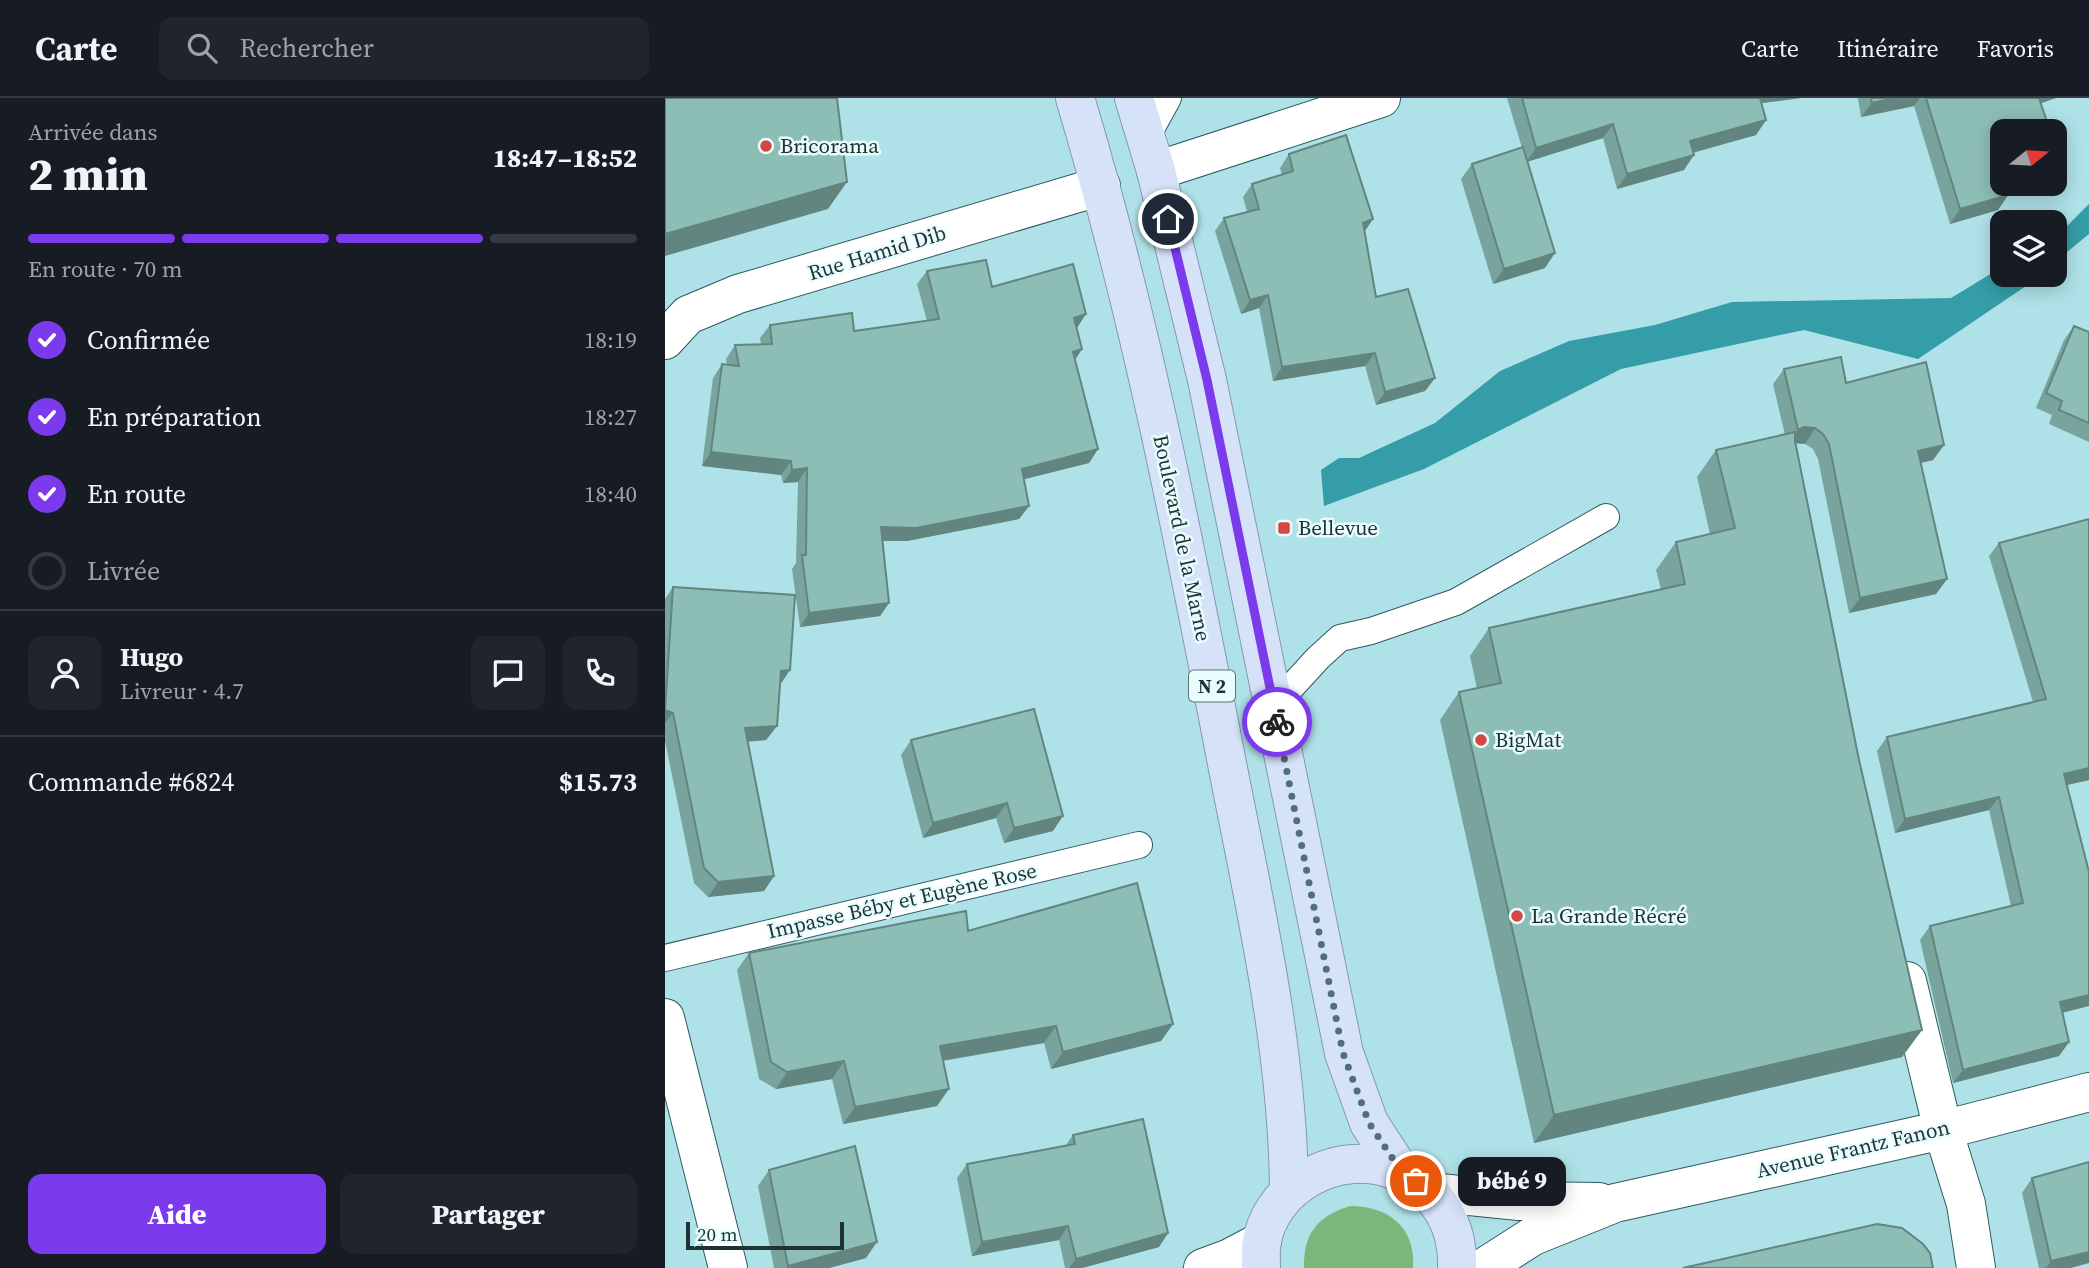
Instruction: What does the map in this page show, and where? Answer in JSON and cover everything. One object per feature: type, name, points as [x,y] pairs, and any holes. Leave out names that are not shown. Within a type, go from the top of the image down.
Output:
[{"type":"main road","name":"Boulevard de la Marne","points":[[1075,98],[1126,283],[1173,488],[1248,872],[1282,1067],[1289,1151],[1289,1191]]},
{"type":"main road","points":[[1133,98],[1151,155],[1207,380],[1343,1053],[1369,1123],[1449,1220],[1458,1252],[1457,1268]]},
{"type":"main road","points":[[1261,1254],[1277,1206],[1289,1191],[1313,1173],[1342,1164],[1372,1163],[1416,1182]]},
{"type":"street","points":[[1151,155],[1381,98]]},
{"type":"street","name":"Rue Hamid Dib","points":[[673,324],[738,294],[1101,186]]},
{"type":"street","points":[[1898,942],[1943,1130],[1966,1204],[1976,1268]]},
{"type":"street","points":[[665,1018],[728,1268]]},
{"type":"street","name":"Avenue Frantz Fanon","points":[[1483,1268],[1533,1237],[1615,1203],[1943,1130],[2089,1092]]},
{"type":"street","name":"Avenue Frantz Fanon","points":[[1416,1182],[1520,1201],[1615,1203]]},
{"type":"street","points":[[1203,1268],[1230,1258],[1261,1254]]},
{"type":"lane","points":[[1151,155],[1168,98]]},
{"type":"lane","points":[[1274,706],[1318,658],[1341,638],[1371,631],[1456,602],[1607,517]]},
{"type":"lane","name":"Impasse Béby et Eugène Rose","points":[[665,958],[1139,845]]},
{"type":"green space","points":[[1350,1206],[1376,1210],[1397,1222],[1410,1241],[1413,1268],[1304,1268],[1306,1245],[1315,1228],[1329,1215]]},
{"type":"water","points":[[2089,204],[2089,234],[2067,252],[2067,226]]},
{"type":"water","points":[[1990,274],[1990,287],[2024,287],[1918,359],[1804,330],[1621,369],[1424,469],[1324,506],[1321,470],[1339,458],[1359,458],[1435,423],[1500,371],[1569,341],[1655,325],[1732,302],[1951,298]]},
{"type":"building","name":"Bricorama","points":[[665,98],[837,98],[847,182],[665,234]]},
{"type":"building","points":[[1522,98],[1760,98],[1766,120],[1690,141],[1694,155],[1627,174],[1613,124],[1536,148]]},
{"type":"building","points":[[1871,98],[1894,98],[1872,103]]},
{"type":"building","points":[[1926,98],[2039,98],[2046,119],[1990,119],[1990,196],[2005,196],[1960,209]]},
{"type":"building","points":[[1346,135],[1373,219],[1363,223],[1376,297],[1408,289],[1435,378],[1385,392],[1375,353],[1282,367],[1268,295],[1250,300],[1224,218],[1259,209],[1252,184],[1293,171],[1289,154]]},
{"type":"building","points":[[1523,147],[1555,253],[1504,269],[1472,164]]},
{"type":"building","points":[[986,260],[992,287],[1073,264],[1086,314],[1074,318],[1082,349],[1073,352],[1098,449],[1022,469],[1029,506],[916,528],[881,527],[889,603],[809,613],[802,555],[806,555],[807,468],[792,470],[791,461],[711,452],[722,364],[739,366],[735,345],[772,344],[770,325],[852,313],[854,331],[939,319],[927,271]]},
{"type":"building","points":[[2074,326],[2089,332],[2089,423],[2059,410],[2062,401],[2046,393]]},
{"type":"building","points":[[1841,357],[1846,383],[1926,362],[1944,445],[1918,451],[1947,579],[1860,598],[1829,444],[1815,428],[1804,427],[1798,430],[1784,369]]},
{"type":"building","points":[[1795,432],[1859,760],[1922,1030],[1554,1115],[1459,692],[1501,683],[1489,628],[1685,584],[1676,542],[1735,528],[1716,450]]},
{"type":"building","points":[[2089,519],[2089,768],[2064,774],[2089,872],[2089,995],[2060,1002],[2069,1042],[1963,1070],[1930,926],[2023,903],[1999,797],[1905,819],[1887,737],[2046,699],[1999,543]]},
{"type":"building","points":[[673,587],[795,595],[790,670],[781,671],[777,726],[745,728],[774,876],[718,882],[704,868],[673,713],[665,710]]},
{"type":"building","points":[[1034,709],[1063,816],[1014,828],[1007,803],[933,823],[911,740]]},
{"type":"building","points":[[1137,883],[1173,1024],[1063,1052],[1056,1026],[940,1046],[949,1089],[855,1107],[844,1061],[787,1072],[771,1062],[749,953],[966,911],[968,931]]},
{"type":"building","points":[[1143,1119],[1168,1233],[1076,1259],[1068,1226],[982,1242],[967,1164],[1075,1144],[1073,1135]]},
{"type":"building","points":[[855,1146],[877,1242],[788,1266],[769,1170]]},
{"type":"building","points":[[2089,1162],[2089,1252],[2051,1261],[2032,1178]]},
{"type":"building","points":[[1877,1224],[1902,1228],[1923,1244],[1930,1253],[1933,1268],[1683,1268]]},
{"type":"way so far","points":[[1277,722],[1343,1053],[1369,1123],[1401,1171],[1416,1181]]},
{"type":"place","name":"Bricorama","points":[[766,146]]},
{"type":"place","name":"Bellevue","points":[[1284,528]]},
{"type":"place","name":"BigMat","points":[[1481,740]]},
{"type":"place","name":"La Grande Récré","points":[[1517,916]]},
{"type":"place","name":"bébé 9","points":[[1416,1181]]},
{"type":"route","points":[[1168,219],[1207,380],[1277,722]]}]
